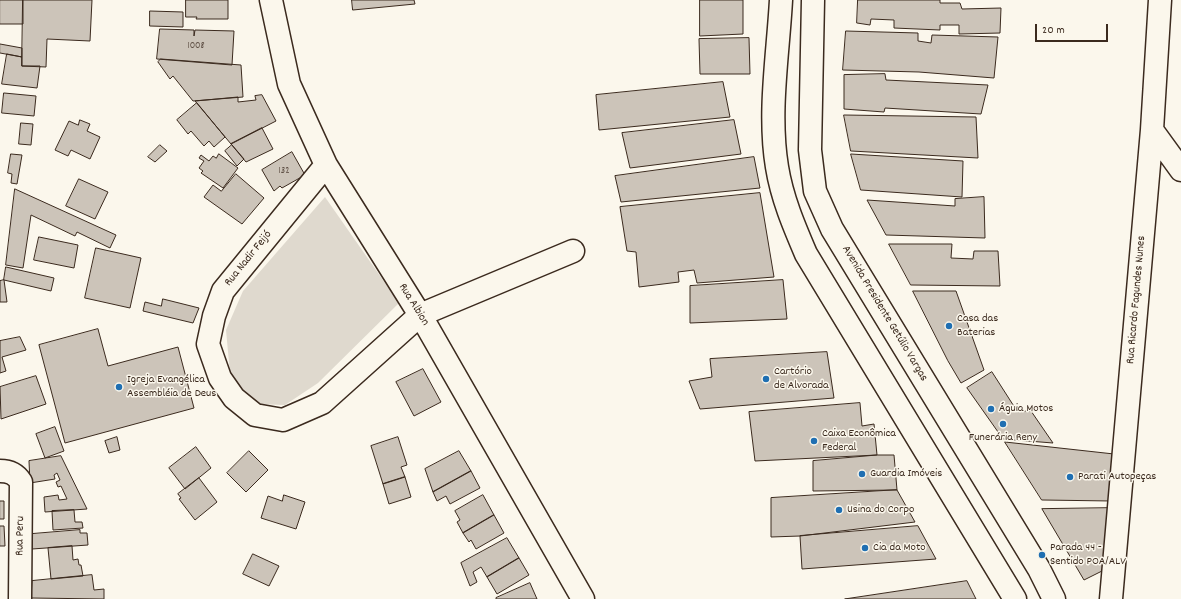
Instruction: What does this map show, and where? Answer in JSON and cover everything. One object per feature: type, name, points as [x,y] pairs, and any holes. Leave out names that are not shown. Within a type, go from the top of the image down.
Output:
[{"type":"street","name":"Rua Albion","points":[[271,0],[289,84],[326,165],[420,315],[583,599]]},
{"type":"street","points":[[781,0],[773,122],[777,167],[787,209],[806,254],[1015,599]]},
{"type":"street","name":"Avenida Presidente Getúlio Vargas","points":[[813,0],[810,150],[815,191],[832,229],[1039,569],[1054,599]]},
{"type":"street","name":"Rua Ricardo Fagundes Nunes","points":[[1111,599],[1152,130],[1160,0]]},
{"type":"street","points":[[1152,130],[1181,170]]},
{"type":"street","name":"Rua Nadir Feijó","points":[[326,165],[223,291],[214,316],[208,344],[220,378],[234,398],[255,415],[283,420],[322,403],[420,315],[573,251]]},
{"type":"street","name":"Rua Peru","points":[[8,473],[21,482],[20,599]]},
{"type":"shaded area","points":[[325,197],[399,303],[318,383],[285,405],[254,404],[230,373],[226,330],[243,291]]},
{"type":"building","points":[[0,0],[23,0],[23,24],[0,24]]},
{"type":"building","points":[[23,0],[92,0],[90,41],[47,39],[46,67],[22,66]]},
{"type":"building","points":[[186,0],[228,0],[228,19],[196,19],[197,17],[186,17]]},
{"type":"building","points":[[352,0],[414,0],[415,4],[353,10]]},
{"type":"building","points":[[700,0],[743,0],[743,34],[700,36]]},
{"type":"building","points":[[858,0],[940,0],[940,3],[960,3],[962,9],[1001,8],[1000,33],[959,34],[959,25],[940,25],[940,30],[894,28],[894,20],[871,19],[870,25],[857,23]]},
{"type":"building","points":[[150,11],[183,12],[183,27],[150,26]]},
{"type":"building","points":[[160,29],[194,30],[194,36],[195,30],[234,31],[232,65],[157,59]]},
{"type":"building","points":[[846,31],[918,33],[918,41],[931,43],[932,35],[998,37],[994,78],[919,72],[843,70]]},
{"type":"building","points":[[749,38],[750,74],[700,74],[699,39]]},
{"type":"building","points":[[0,44],[22,48],[22,57],[0,53]]},
{"type":"building","points":[[7,54],[22,57],[22,66],[40,66],[37,88],[2,84]]},
{"type":"building","points":[[161,59],[241,65],[243,97],[193,101],[173,76],[170,79],[158,62]]},
{"type":"building","points":[[885,74],[886,80],[988,85],[981,114],[885,108],[884,112],[844,109],[844,75]]},
{"type":"building","points":[[723,82],[730,117],[599,130],[596,95]]},
{"type":"building","points":[[4,93],[36,96],[34,116],[2,113]]},
{"type":"building","points":[[262,95],[276,121],[231,144],[195,101],[238,97],[238,102],[256,100],[255,96]]},
{"type":"building","points":[[197,103],[225,137],[214,147],[209,141],[204,146],[191,131],[188,134],[177,120]]},
{"type":"building","points":[[844,115],[976,117],[978,158],[851,151]]},
{"type":"building","points":[[80,120],[90,124],[87,131],[100,137],[90,159],[71,150],[68,156],[55,150],[69,121],[78,125]]},
{"type":"building","points":[[734,120],[741,154],[630,168],[622,133]]},
{"type":"building","points":[[21,123],[33,124],[31,145],[19,144]]},
{"type":"building","points":[[262,128],[273,149],[246,162],[231,144]]},
{"type":"building","points":[[160,145],[167,151],[155,162],[148,157]]},
{"type":"building","points":[[232,145],[244,159],[237,166],[225,151]]},
{"type":"building","points":[[292,152],[305,175],[282,188],[280,186],[274,191],[262,170]]},
{"type":"building","points":[[11,154],[22,155],[17,184],[11,183],[12,174],[8,173]]},
{"type":"building","points":[[219,154],[238,168],[223,188],[201,173],[203,171],[199,168],[204,161],[199,158],[201,155],[209,161],[213,156],[216,158]]},
{"type":"building","points":[[851,154],[963,161],[962,197],[861,190]]},
{"type":"building","points":[[754,157],[760,188],[621,202],[615,176]]},
{"type":"building","points":[[236,174],[264,198],[242,224],[204,197],[213,185],[221,191]]},
{"type":"building","points":[[79,179],[108,192],[95,219],[66,206]]},
{"type":"building","points":[[15,189],[116,235],[110,248],[77,232],[75,236],[31,215],[23,268],[6,265]]},
{"type":"building","points":[[760,193],[774,277],[697,283],[694,270],[678,272],[679,282],[639,287],[636,252],[627,251],[620,207]]},
{"type":"building","points":[[984,197],[985,238],[886,235],[867,200],[955,206],[955,199]]},
{"type":"building","points":[[39,237],[78,245],[74,268],[34,260]]},
{"type":"building","points":[[889,244],[952,244],[951,258],[973,259],[974,251],[998,251],[1000,286],[911,285]]},
{"type":"building","points":[[96,248],[141,258],[130,308],[85,298]]},
{"type":"building","points":[[6,267],[54,278],[51,291],[4,280]]},
{"type":"building","points":[[4,280],[7,302],[0,302],[0,281]]},
{"type":"building","points":[[783,280],[787,319],[690,323],[690,286]]},
{"type":"building","name":"Casa das Baterias","points":[[913,291],[956,291],[984,370],[961,383],[948,361]]},
{"type":"building","points":[[163,299],[199,308],[193,323],[143,311],[145,302],[161,306]]},
{"type":"building","name":"Igreja Evangélica Assembléia de Deus","points":[[98,329],[108,366],[178,347],[194,408],[65,443],[39,345]]},
{"type":"building","points":[[20,337],[26,350],[2,357],[6,371],[0,373],[0,341]]},
{"type":"building","name":"Cartório de Alvorada","points":[[827,352],[834,398],[700,409],[689,381],[712,377],[710,359]]},
{"type":"building","points":[[423,369],[441,402],[414,416],[396,382]]},
{"type":"building","points":[[992,372],[1017,411],[1031,411],[1053,443],[1003,439],[967,388]]},
{"type":"building","points":[[36,376],[46,404],[1,419],[0,387]]},
{"type":"building","name":"Caixa Econômica Federal","points":[[860,403],[862,426],[874,424],[877,455],[755,461],[749,412]]},
{"type":"building","points":[[55,427],[64,451],[45,458],[36,434]]},
{"type":"building","points":[[117,437],[120,450],[109,453],[105,441]]},
{"type":"building","points":[[398,437],[407,465],[401,467],[405,477],[383,484],[371,446]]},
{"type":"building","name":"Parati Autopeças","points":[[1005,442],[1114,454],[1111,501],[1042,500]]},
{"type":"building","points":[[196,447],[211,468],[185,489],[169,468]]},
{"type":"building","points":[[249,451],[268,470],[246,492],[227,473]]},
{"type":"building","points":[[459,451],[471,471],[433,492],[425,469]]},
{"type":"building","points":[[877,455],[894,455],[897,490],[813,491],[813,461]]},
{"type":"building","points":[[61,456],[87,509],[45,512],[44,497],[58,495],[59,500],[67,499],[61,486],[58,487],[56,482],[60,480],[57,473],[54,475],[55,479],[30,483],[29,461]]},
{"type":"building","points":[[471,471],[480,488],[450,504],[446,496],[437,501],[433,492]]},
{"type":"building","points":[[405,477],[411,497],[389,504],[383,484]]},
{"type":"building","points":[[199,478],[217,502],[195,520],[179,499],[181,498],[178,494]]},
{"type":"building","name":"Usina do Corpo","points":[[897,490],[915,522],[800,536],[771,537],[771,498]]},
{"type":"building","points":[[284,495],[305,502],[296,529],[261,518],[268,496],[282,501]]},
{"type":"building","points":[[483,495],[494,515],[463,533],[457,522],[460,520],[455,511]]},
{"type":"building","points":[[0,501],[4,501],[4,519],[0,519]]},
{"type":"building","points":[[1113,508],[1104,570],[1084,580],[1042,509]]},
{"type":"building","points":[[74,510],[75,522],[82,522],[83,528],[53,530],[52,511]]},
{"type":"building","points":[[494,515],[504,533],[476,549],[471,540],[469,542],[463,533]]},
{"type":"building","points":[[0,526],[4,526],[5,546],[0,546]]},
{"type":"building","name":"Cia da Moto","points":[[918,526],[936,559],[802,569],[800,536]]},
{"type":"building","points":[[80,530],[80,533],[87,533],[88,545],[32,549],[32,534]]},
{"type":"building","points":[[507,538],[519,558],[487,577],[481,567],[473,572],[477,582],[470,586],[461,563]]},
{"type":"building","points":[[72,546],[73,560],[78,559],[83,576],[51,579],[48,548]]},
{"type":"building","points":[[253,554],[279,566],[269,586],[243,574]]},
{"type":"building","points":[[519,558],[529,575],[497,594],[487,577]]},
{"type":"building","points":[[92,575],[94,590],[104,589],[104,599],[31,598],[32,581]]},
{"type":"building","points":[[967,581],[976,599],[845,599]]},
{"type":"building","points":[[530,583],[537,599],[496,599],[496,598]]},
{"type":"place","name":"Casa das Baterias","points":[[949,326]]},
{"type":"place","name":"Cartório de Alvorada","points":[[766,379]]},
{"type":"place","name":"Igreja Evangélica Assembléia de Deus","points":[[119,387]]},
{"type":"place","name":"Águia Motos","points":[[991,409]]},
{"type":"place","name":"Funerária Reny","points":[[1003,424]]},
{"type":"place","name":"Caixa Econômica Federal","points":[[814,441]]},
{"type":"place","name":"Guardia Imóveis","points":[[862,474]]},
{"type":"place","name":"Parati Autopeças","points":[[1070,477]]},
{"type":"place","name":"Usina do Corpo","points":[[839,510]]},
{"type":"place","name":"Cia da Moto","points":[[865,548]]},
{"type":"place","name":"Parada 44 - Sentido POA/ALV","points":[[1042,555]]}]
